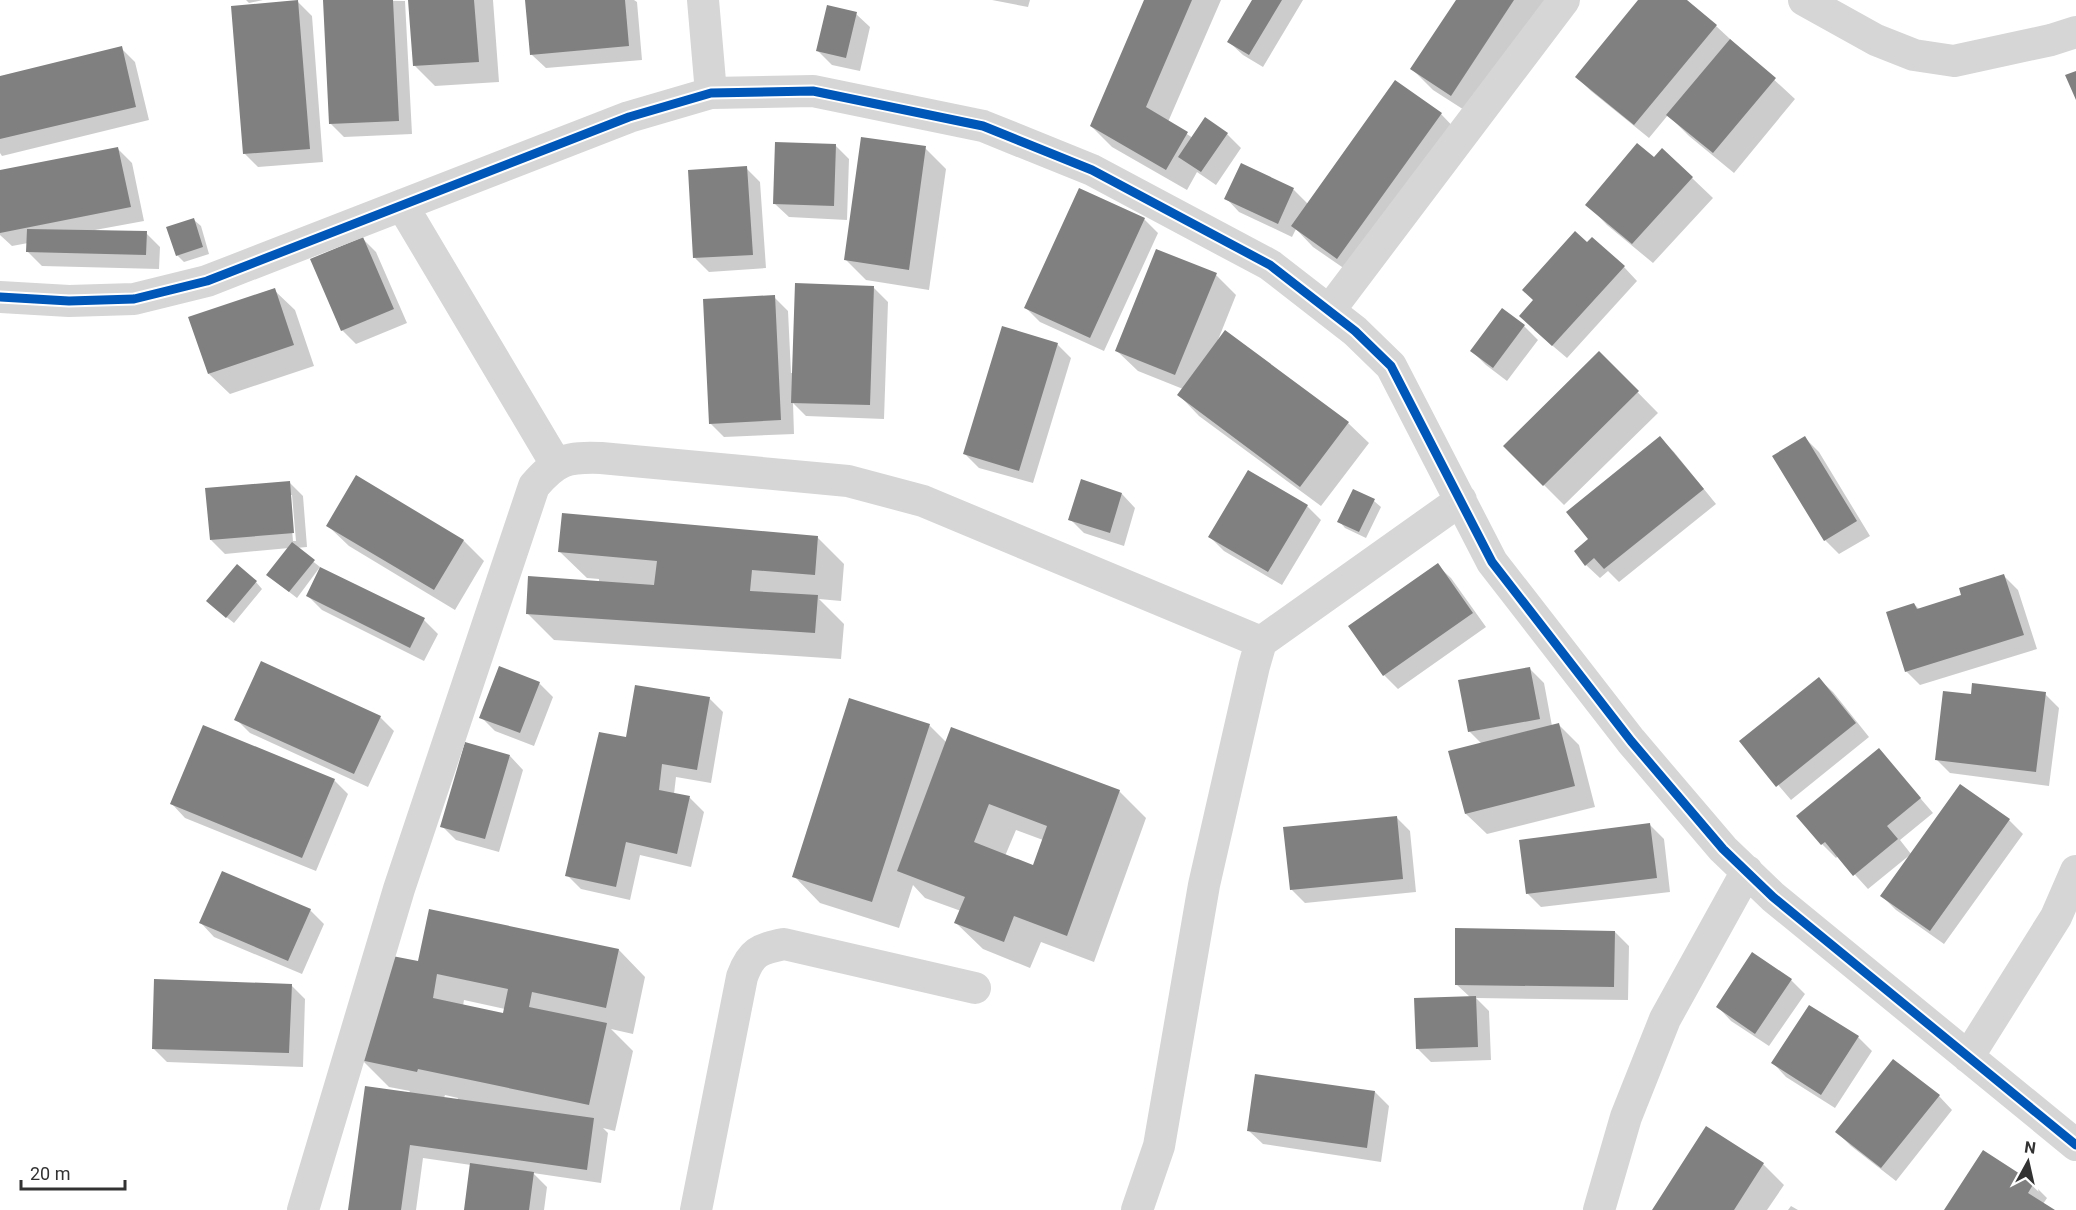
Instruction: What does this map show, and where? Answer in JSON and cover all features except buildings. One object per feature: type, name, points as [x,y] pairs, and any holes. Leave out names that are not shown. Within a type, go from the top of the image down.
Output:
[{"type":"street","points":[[703,0],[711,93]]},
{"type":"street","points":[[1329,311],[1563,0]]},
{"type":"street","points":[[1804,0],[1875,40],[1914,55],[1954,61],[2051,40],[2076,32]]},
{"type":"street","points":[[0,297],[69,301],[134,299],[207,281],[629,117],[711,93],[813,91],[983,126],[1092,170],[1270,265],[1354,331],[1391,366],[1492,562],[1631,741],[1724,849],[1773,897],[2076,1145]]},
{"type":"street","points":[[402,205],[556,464]]},
{"type":"street","points":[[303,1210],[399,888],[534,486],[556,464],[577,457],[601,458],[848,481],[923,501],[1262,642]]},
{"type":"street","points":[[1137,1210],[1159,1146],[1204,885],[1254,666],[1262,642],[1461,500]]},
{"type":"street","points":[[1599,1210],[1626,1117],[1665,1019],[1747,871]]},
{"type":"street","points":[[1968,1057],[2056,917],[2076,871]]},
{"type":"street","points":[[696,1210],[742,977],[747,963],[754,954],[767,947],[784,944],[975,988]]},
{"type":"cycle path","points":[[0,297],[69,301],[134,299],[207,281],[629,117],[711,93],[813,91],[983,126],[1092,170],[1270,265],[1355,331],[1391,366],[1492,562],[1631,741],[1723,849],[1773,897],[2076,1145]]}]
